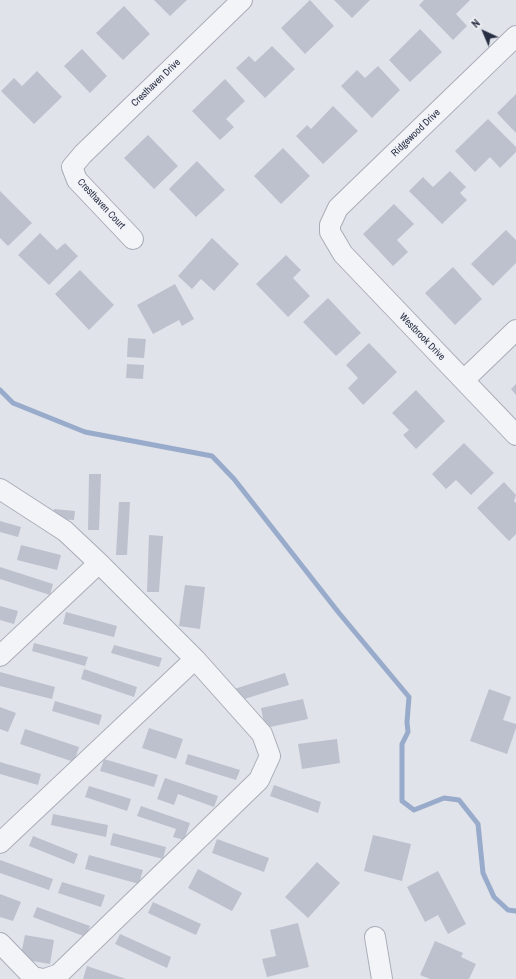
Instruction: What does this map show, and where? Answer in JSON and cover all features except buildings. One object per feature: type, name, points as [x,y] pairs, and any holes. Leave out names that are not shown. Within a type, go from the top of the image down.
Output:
[{"type":"street","name":"Cresthaven Drive","points":[[72,167],[83,154],[242,0]]},
{"type":"street","name":"Ridgewood Drive","points":[[331,237],[330,224],[338,208],[516,36]]},
{"type":"street","name":"Cresthaven Court","points":[[72,167],[77,180],[133,238]]},
{"type":"street","name":"Westbrook Drive","points":[[331,237],[343,254],[516,435]]},
{"type":"street","points":[[464,380],[516,330]]},
{"type":"street","points":[[0,490],[65,531],[99,563],[195,659],[262,734],[270,756],[259,780],[59,974],[44,979],[33,977],[0,943]]},
{"type":"street","points":[[0,656],[99,563]]},
{"type":"street","points":[[0,842],[195,659]]},
{"type":"street","points":[[375,937],[382,979]]},
{"type":"waterway","points":[[0,390],[13,403],[85,432],[212,456],[234,479],[339,613],[409,697],[407,722],[408,732],[402,744],[402,801],[414,810],[444,798],[459,800],[478,824],[483,873],[494,897],[508,910],[516,911]]}]
